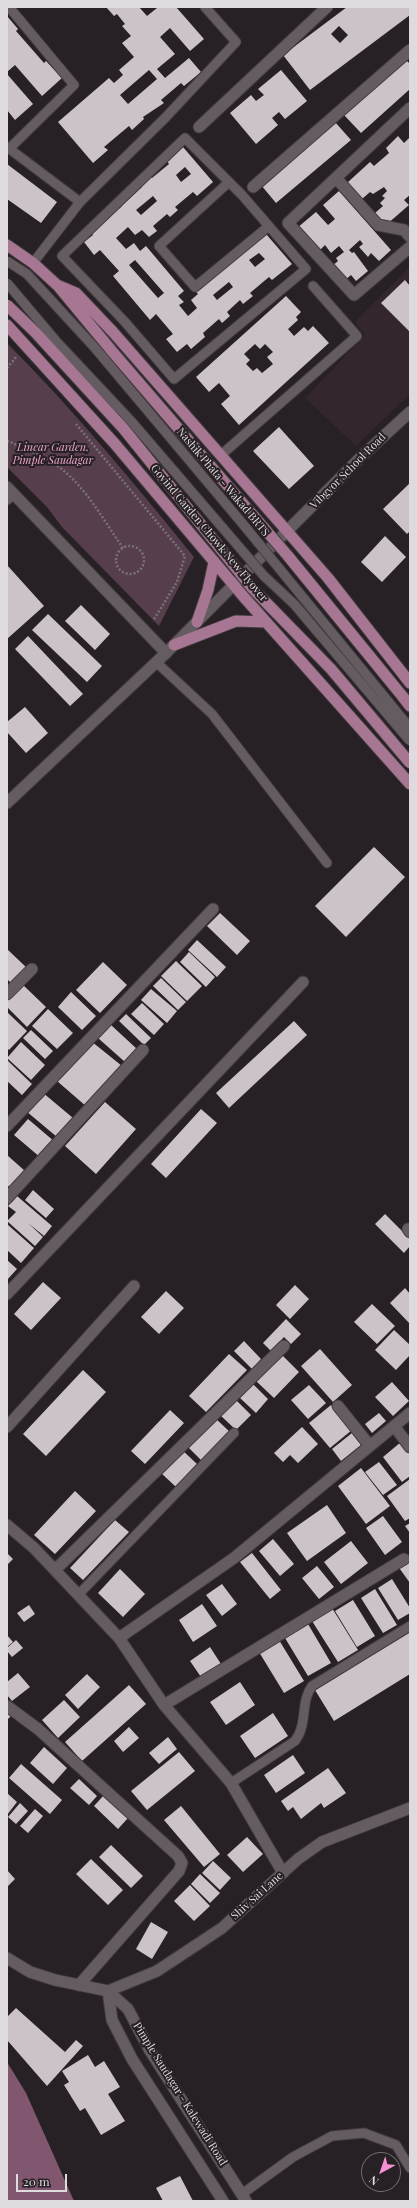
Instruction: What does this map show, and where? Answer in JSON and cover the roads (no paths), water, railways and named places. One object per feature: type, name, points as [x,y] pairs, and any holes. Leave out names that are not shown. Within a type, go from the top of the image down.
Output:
[{"type":"main road","points":[[7,245],[33,263],[57,285],[288,556],[406,702]]},
{"type":"main road","points":[[57,285],[76,294],[113,332],[328,578],[410,683]]},
{"type":"main road","name":"Govind Garden Chowk New Flyover","points":[[7,305],[35,332],[123,428],[252,589],[331,669],[410,763]]},
{"type":"main road","points":[[7,325],[115,444],[233,584],[410,784]]},
{"type":"main road","points":[[197,622],[208,590],[214,562]]},
{"type":"main road","points":[[170,649],[236,621],[266,622]]},
{"type":"street","points":[[199,127],[327,7]]},
{"type":"street","points":[[253,187],[410,50]]},
{"type":"street","points":[[410,108],[288,223],[354,295],[410,247]]},
{"type":"street","points":[[336,178],[378,225],[408,231]]},
{"type":"street","name":"Vibgyor School Road","points":[[7,803],[170,649],[362,456],[410,412]]},
{"type":"street","points":[[9,494],[146,631],[170,649]]},
{"type":"street","points":[[7,1126],[213,909]]},
{"type":"street","points":[[7,994],[32,969]]},
{"type":"street","points":[[7,1294],[303,982]]},
{"type":"street","points":[[7,1198],[143,1050]]},
{"type":"street","points":[[7,1427],[134,1286]]},
{"type":"street","points":[[55,1570],[284,1346]]},
{"type":"street","points":[[338,1406],[370,1446]]},
{"type":"street","points":[[119,1638],[234,1558],[410,1413]]},
{"type":"street","points":[[394,1426],[410,1447]]},
{"type":"street","points":[[7,1526],[34,1548],[119,1638],[164,1705],[231,1783],[283,1873]]},
{"type":"street","points":[[164,1705],[404,1559]]},
{"type":"street","points":[[7,1706],[38,1729],[178,1856],[182,1863],[179,1871],[79,1985]]},
{"type":"street","name":"Shiv Sai Lane","points":[[108,1991],[157,1971],[222,1928],[298,1859],[322,1842],[410,1808]]},
{"type":"street","points":[[7,1958],[30,1972],[55,1980],[108,1991]]},
{"type":"street","name":"Pimple Saudagar - Kalewadi Road","points":[[108,1991],[128,2009],[149,2049],[244,2197]]},
{"type":"street","name":"Pimple Saudagar - Kalewadi Road","points":[[108,1991],[112,2020],[132,2060],[223,2201]]},
{"type":"lane","points":[[33,263],[80,202],[166,117],[236,42],[205,7]]},
{"type":"lane","points":[[14,9],[74,85],[8,147],[80,202]]},
{"type":"lane","points":[[185,138],[229,182],[306,269],[174,379],[124,322],[62,256],[185,138]]},
{"type":"lane","points":[[229,182],[159,246],[195,287],[269,226]]},
{"type":"lane","name":"Nashik Phata - Wakad BRTS","points":[[7,261],[27,274],[95,348],[242,523],[410,728]]},
{"type":"lane","points":[[7,283],[56,340],[131,422],[264,576],[294,604],[410,741]]},
{"type":"lane","points":[[221,455],[357,336],[313,286]]},
{"type":"lane","points":[[113,332],[124,322]]},
{"type":"lane","points":[[156,662],[212,714],[327,863]]},
{"type":"lane","points":[[78,1595],[234,1434]]},
{"type":"lane","points":[[231,1783],[295,1741],[302,1732],[306,1695],[312,1686],[410,1626]]},
{"type":"lane","points":[[244,2197],[294,2157],[332,2136],[364,2132],[396,2146],[410,2168]]},
{"type":"park label","name":"Linear Garden, Pimple Saudagar","points":[[53,454]]}]
